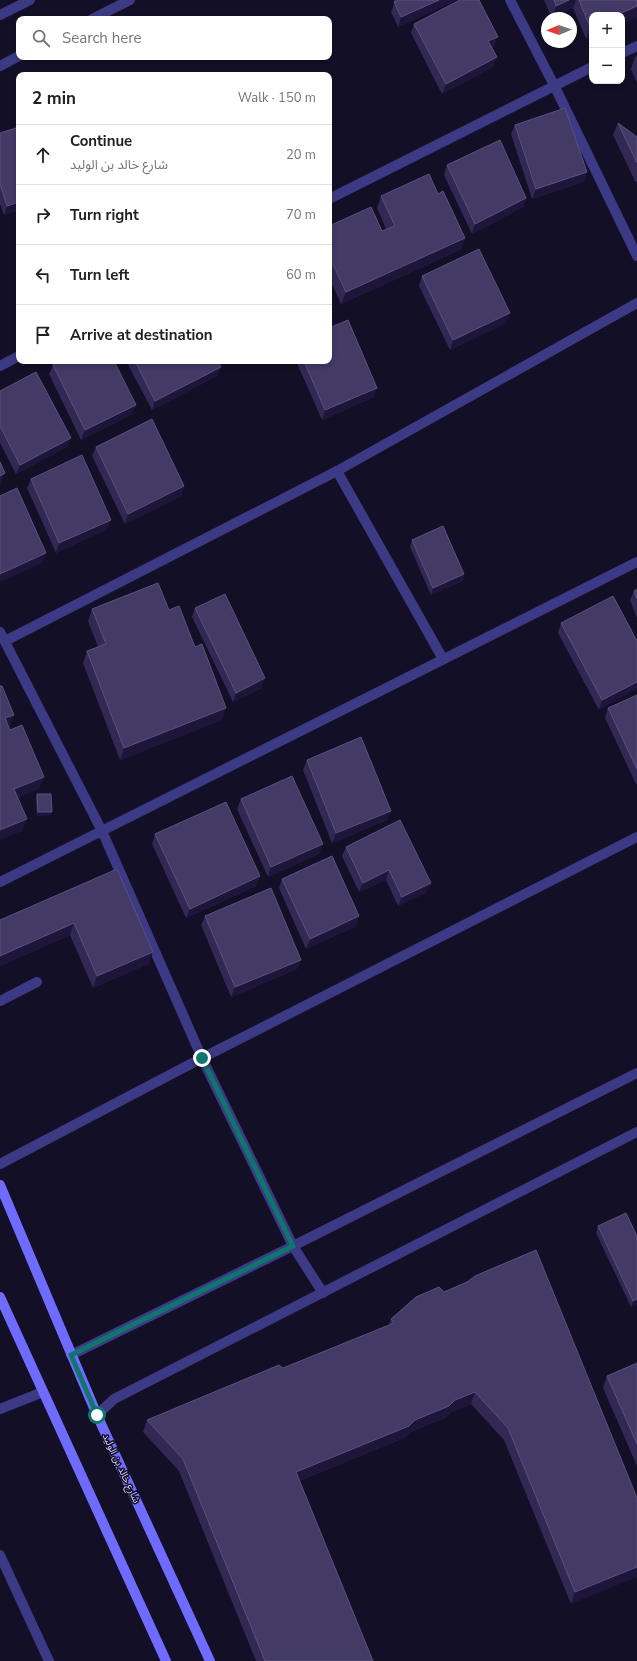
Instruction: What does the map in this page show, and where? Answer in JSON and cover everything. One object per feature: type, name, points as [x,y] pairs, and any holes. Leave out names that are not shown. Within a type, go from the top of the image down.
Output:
[{"type":"main road","name":"شارع خالد بن الوليد","points":[[0,1185],[97,1415],[210,1661]]},
{"type":"main road","points":[[0,1297],[166,1661]]},
{"type":"street","points":[[0,15],[30,0]]},
{"type":"street","points":[[98,16],[130,0]]},
{"type":"street","points":[[510,0],[554,85],[637,256]]},
{"type":"street","points":[[625,52],[637,46]]},
{"type":"street","points":[[0,66],[16,58]]},
{"type":"street","points":[[332,197],[589,68]]},
{"type":"street","points":[[323,1293],[293,1246],[202,1058],[102,831],[2,637],[337,471],[637,303]]},
{"type":"street","points":[[0,366],[16,358]]},
{"type":"street","points":[[337,471],[443,659]]},
{"type":"street","points":[[0,882],[637,562]]},
{"type":"street","points":[[0,1164],[202,1058],[637,837]]},
{"type":"street","points":[[0,1001],[37,982]]},
{"type":"street","points":[[71,1355],[293,1246],[637,1073]]},
{"type":"street","points":[[97,1415],[114,1399],[637,1132]]},
{"type":"street","points":[[0,1409],[43,1392]]},
{"type":"street","points":[[0,1555],[49,1661]]},
{"type":"building","points":[[399,0],[439,0],[401,17],[394,2]]},
{"type":"building","points":[[460,0],[479,0],[498,37],[488,41],[497,57],[446,84],[414,24]]},
{"type":"building","points":[[554,0],[569,0],[556,6]]},
{"type":"building","points":[[579,0],[637,0],[637,6],[624,12],[589,12],[589,25]]},
{"type":"building","points":[[565,108],[587,172],[536,189],[515,125]]},
{"type":"building","points":[[618,123],[637,137],[637,163]]},
{"type":"building","points":[[16,128],[16,203],[7,206],[0,184],[0,133]]},
{"type":"building","points":[[500,140],[526,198],[475,224],[447,165]]},
{"type":"building","points":[[429,174],[438,194],[443,191],[465,238],[346,292],[332,262],[332,225],[371,207],[382,231],[395,226],[381,196]]},
{"type":"building","points":[[479,249],[510,313],[453,340],[422,276]]},
{"type":"building","points":[[348,320],[377,388],[325,410],[305,364],[332,364],[332,327]]},
{"type":"building","points":[[116,364],[136,405],[85,430],[53,365]]},
{"type":"building","points":[[136,364],[220,364],[221,367],[155,401]]},
{"type":"building","points":[[36,372],[71,438],[20,465],[0,426],[0,391]]},
{"type":"building","points":[[152,419],[184,486],[128,514],[96,447]]},
{"type":"building","points":[[82,455],[111,520],[59,543],[31,479]]},
{"type":"building","points":[[0,462],[5,473],[0,476]]},
{"type":"building","points":[[17,488],[46,553],[0,574],[0,496]]},
{"type":"building","points":[[443,526],[464,574],[433,588],[412,540]]},
{"type":"building","points":[[158,583],[169,610],[179,606],[195,647],[202,644],[226,708],[124,748],[87,651],[106,644],[92,609]]},
{"type":"building","points":[[637,589],[637,599],[634,591]]},
{"type":"building","points":[[225,594],[265,678],[236,693],[195,608]]},
{"type":"building","points":[[613,596],[637,641],[637,682],[602,700],[561,623]]},
{"type":"building","points":[[0,686],[2,686],[14,715],[5,718],[10,730],[22,725],[44,777],[14,789],[27,819],[0,830]]},
{"type":"building","points":[[637,695],[637,769],[608,708]]},
{"type":"building","points":[[361,737],[391,811],[336,833],[307,760]]},
{"type":"building","points":[[292,776],[323,844],[271,867],[241,799]]},
{"type":"building","points":[[37,794],[51,794],[52,812],[38,812]]},
{"type":"building","points":[[226,802],[260,876],[190,909],[155,834]]},
{"type":"building","points":[[400,820],[431,883],[402,897],[389,870],[363,883],[346,847]]},
{"type":"building","points":[[332,856],[359,916],[310,939],[282,879]]},
{"type":"building","points":[[117,869],[153,952],[97,976],[74,923],[0,956],[0,920]]},
{"type":"building","points":[[271,888],[301,960],[235,987],[205,916]]},
{"type":"building","points":[[626,1213],[637,1236],[637,1299],[633,1301],[598,1226]]},
{"type":"building","points":[[536,1250],[637,1498],[637,1567],[575,1592],[508,1428],[475,1392],[455,1400],[449,1406],[415,1420],[409,1426],[296,1472],[373,1661],[265,1661],[183,1459],[147,1420],[279,1365],[283,1368],[394,1323],[391,1319],[416,1297],[439,1287],[444,1292],[467,1282],[475,1276]]},
{"type":"building","points":[[637,1363],[637,1444],[607,1376]]},
{"type":"route","points":[[97,1415],[71,1355],[293,1246],[202,1058]]}]
